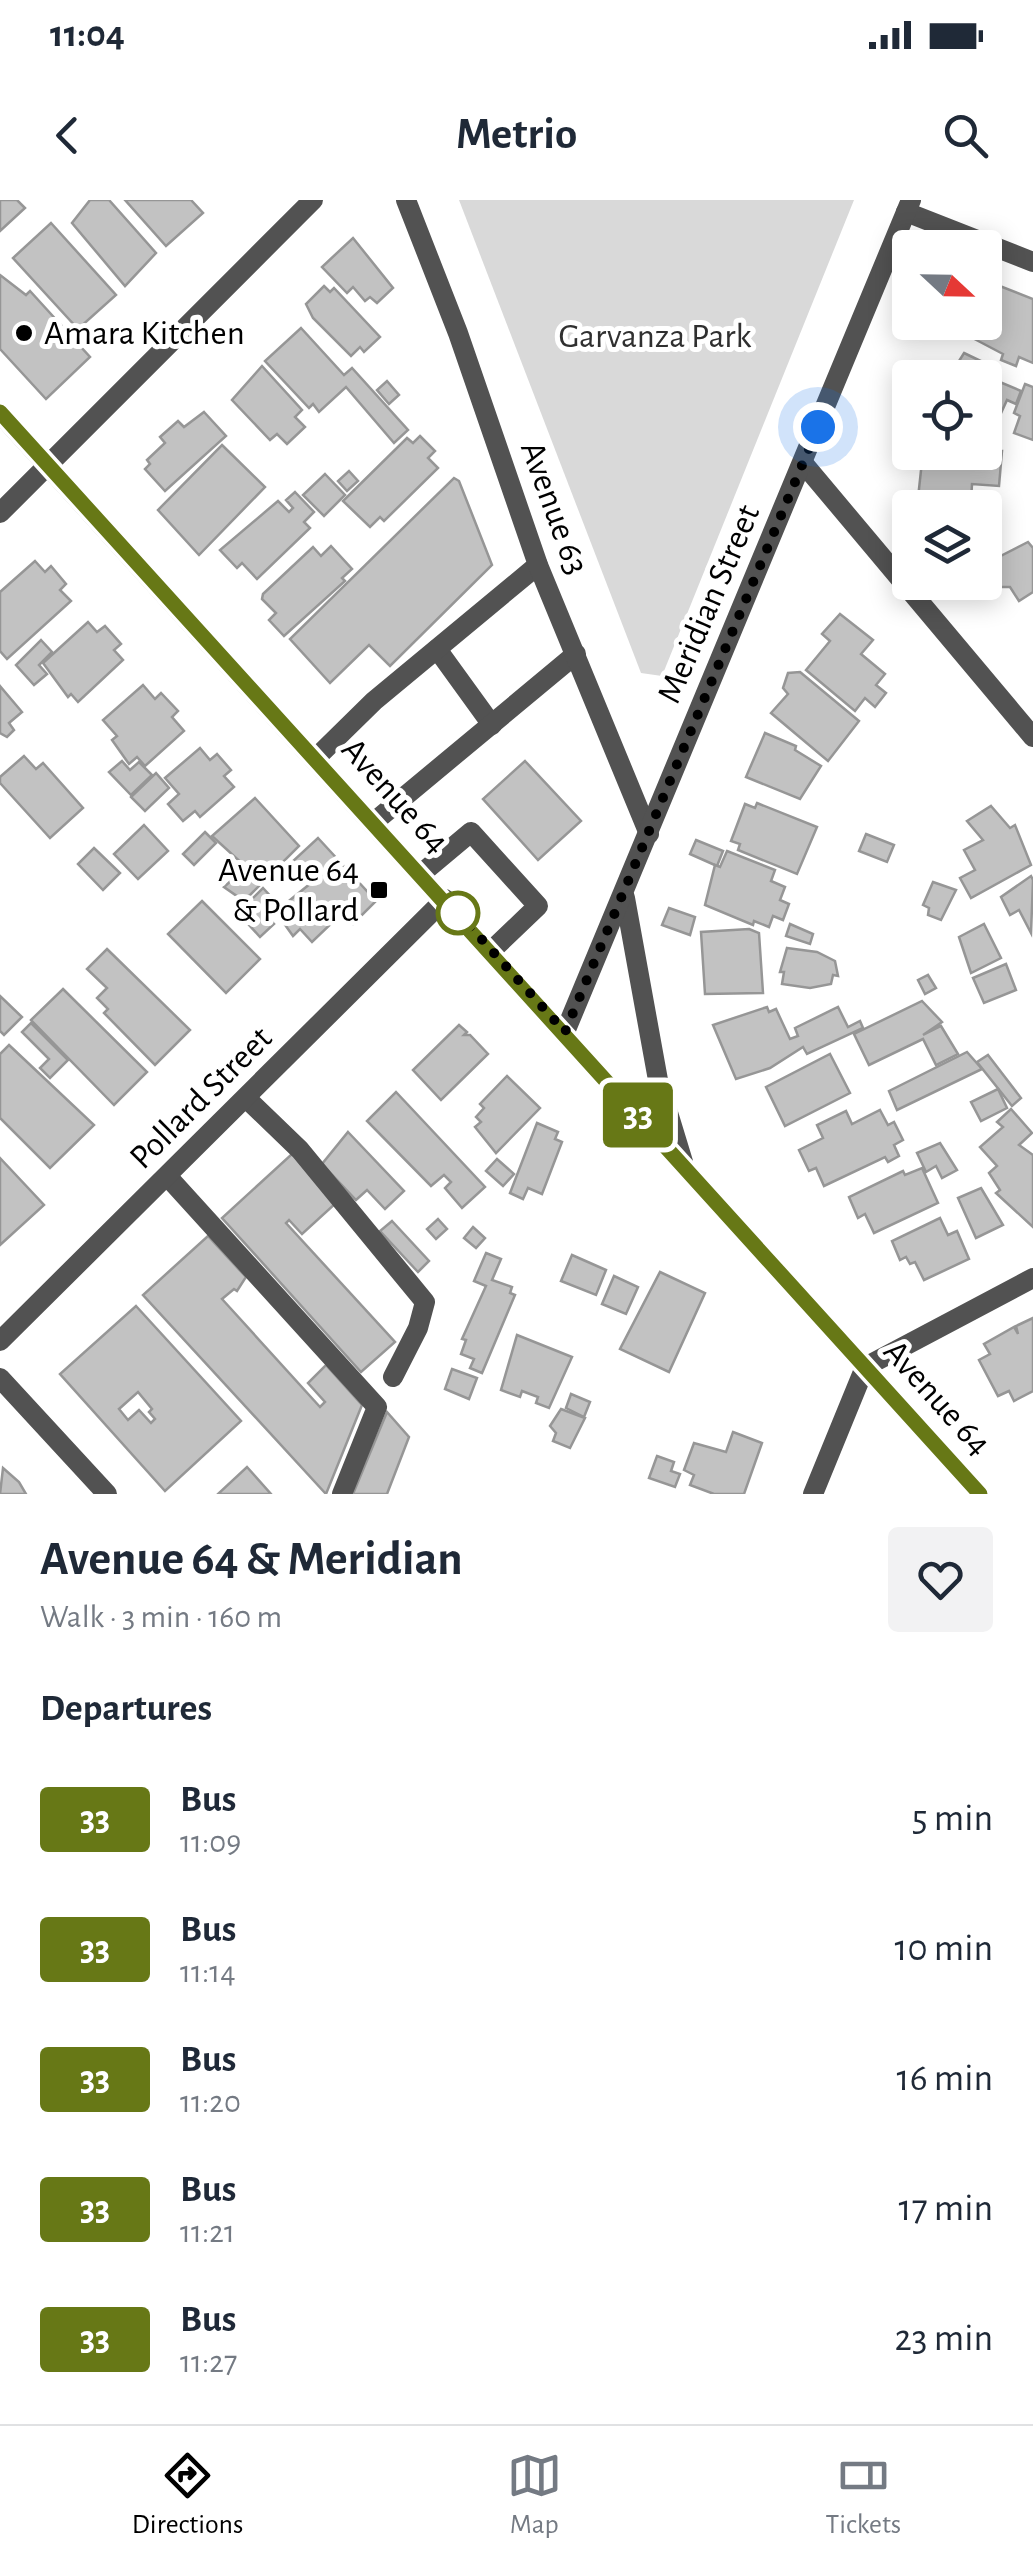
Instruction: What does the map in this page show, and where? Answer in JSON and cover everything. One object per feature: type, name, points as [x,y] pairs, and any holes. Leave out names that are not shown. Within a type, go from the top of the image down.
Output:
[{"type":"street","points":[[0,513],[314,200]]},
{"type":"street","name":"Avenue 63","points":[[406,200],[538,565],[649,834]]},
{"type":"street","points":[[908,206],[1033,262]]},
{"type":"street","name":"Meridian Street","points":[[565,1032],[908,206]]},
{"type":"street","name":"Avenue 64","points":[[0,412],[422,873],[980,1494]]},
{"type":"street","points":[[804,463],[1033,737]]},
{"type":"street","points":[[316,758],[437,648],[538,565]]},
{"type":"street","points":[[437,648],[492,724]]},
{"type":"street","points":[[374,822],[576,654]]},
{"type":"street","points":[[422,873],[471,832],[525,891],[538,906],[491,950]]},
{"type":"street","points":[[624,896],[658,1080],[685,1168]]},
{"type":"street","name":"Pollard Street","points":[[0,1340],[445,899]]},
{"type":"street","points":[[247,1099],[300,1150],[425,1302],[418,1328],[392,1378]]},
{"type":"street","points":[[168,1177],[377,1407],[342,1494]]},
{"type":"street","points":[[813,1494],[866,1367],[1033,1278]]},
{"type":"street","points":[[0,1378],[107,1494]]},
{"type":"green space","name":"Garvanza Park","points":[[459,200],[854,200],[662,676],[641,673]]},
{"type":"building","points":[[0,200],[17,200],[25,208],[0,231]]},
{"type":"building","points":[[90,200],[109,200],[156,253],[125,286],[72,223]]},
{"type":"building","points":[[125,200],[191,200],[203,213],[166,246]]},
{"type":"building","points":[[51,223],[116,295],[78,329],[13,258]]},
{"type":"building","points":[[353,238],[393,288],[377,303],[370,297],[365,301],[353,287],[347,293],[322,267]]},
{"type":"building","points":[[0,275],[26,295],[30,291],[90,357],[46,399],[0,349]]},
{"type":"building","points":[[324,286],[330,292],[334,288],[380,337],[364,352],[360,347],[351,356],[313,318],[306,304]]},
{"type":"building","points":[[1002,287],[1033,299],[1033,363],[1019,357],[1016,366],[1001,360],[1003,354],[976,340],[1002,340]]},
{"type":"building","points":[[301,328],[344,375],[352,368],[408,430],[394,443],[346,387],[319,412],[313,404],[309,408],[265,361]]},
{"type":"building","points":[[964,353],[979,360],[960,360]]},
{"type":"building","points":[[262,366],[302,410],[295,417],[305,427],[287,444],[277,434],[270,440],[232,400]]},
{"type":"building","points":[[387,381],[399,395],[389,404],[377,390]]},
{"type":"building","points":[[1002,383],[1021,391],[1016,404],[1007,400],[1002,411]]},
{"type":"building","points":[[1025,384],[1033,387],[1033,440],[1014,433],[1020,416],[1014,413]]},
{"type":"building","points":[[204,412],[226,436],[165,491],[145,469],[150,464],[147,460],[165,443],[160,437],[178,421],[184,427]]},
{"type":"building","points":[[420,436],[435,451],[428,458],[438,468],[384,521],[380,517],[370,527],[343,501],[407,438],[413,443]]},
{"type":"building","points":[[222,445],[265,487],[199,555],[158,510]]},
{"type":"building","points":[[921,470],[1000,470],[999,486],[972,484],[972,490],[919,490]]},
{"type":"building","points":[[349,471],[358,481],[347,491],[338,481]]},
{"type":"building","points":[[325,474],[345,495],[324,516],[303,495]]},
{"type":"building","points":[[454,478],[459,481],[492,565],[390,666],[369,645],[330,683],[290,639]]},
{"type":"building","points":[[295,492],[314,512],[304,522],[310,528],[257,579],[242,563],[237,568],[220,550],[278,501],[289,512],[293,508],[286,500]]},
{"type":"building","points":[[1028,542],[1033,548],[1033,592],[1019,601],[1010,587],[1002,587],[1002,555]]},
{"type":"building","points":[[331,546],[352,569],[342,578],[345,581],[284,636],[269,620],[276,613],[262,599],[263,594],[313,547],[321,556]]},
{"type":"building","points":[[35,561],[45,572],[51,566],[66,584],[60,590],[71,601],[7,659],[0,651],[0,592]]},
{"type":"building","points":[[840,614],[873,640],[861,654],[885,674],[876,685],[886,693],[875,707],[865,698],[855,711],[806,670],[830,641],[822,634]]},
{"type":"building","points":[[88,622],[97,632],[105,626],[121,644],[114,650],[123,660],[78,702],[71,694],[68,697],[43,663]]},
{"type":"building","points":[[41,640],[52,652],[39,665],[47,674],[34,685],[16,665]]},
{"type":"building","points":[[800,672],[859,721],[828,761],[771,713],[788,694],[783,688],[788,673]]},
{"type":"building","points":[[143,685],[155,699],[161,693],[178,711],[172,717],[184,731],[145,766],[137,757],[129,764],[112,740],[117,736],[103,720]]},
{"type":"building","points":[[0,686],[22,712],[9,723],[14,730],[7,737],[0,733]]},
{"type":"building","points":[[765,733],[796,746],[795,750],[821,766],[800,799],[746,777]]},
{"type":"building","points":[[200,748],[210,760],[217,754],[231,770],[224,776],[234,787],[200,817],[195,811],[183,821],[168,804],[179,794],[165,778]]},
{"type":"building","points":[[24,756],[36,769],[43,763],[83,808],[50,838],[0,783],[0,777]]},
{"type":"building","points":[[122,761],[130,770],[139,762],[152,775],[131,795],[109,772]]},
{"type":"building","points":[[525,761],[581,821],[538,860],[483,799]]},
{"type":"building","points":[[156,773],[169,788],[145,811],[131,797]]},
{"type":"building","points":[[255,798],[299,846],[244,901],[224,887],[246,867],[212,836]]},
{"type":"building","points":[[757,803],[817,827],[797,874],[738,850],[740,844],[731,841],[745,804],[755,808]]},
{"type":"building","points":[[991,806],[1010,828],[1015,825],[1031,865],[971,898],[960,878],[975,870],[964,850],[983,840],[967,821]]},
{"type":"building","points":[[144,825],[168,851],[138,879],[114,854]]},
{"type":"building","points":[[205,832],[216,843],[194,865],[183,854]]},
{"type":"building","points":[[866,834],[894,845],[887,862],[859,851]]},
{"type":"building","points":[[318,838],[376,901],[353,924],[339,916],[312,942],[300,929],[293,936],[278,915],[279,909],[311,883],[292,862]]},
{"type":"building","points":[[696,840],[723,851],[717,866],[690,854]]},
{"type":"building","points":[[94,848],[120,873],[103,890],[78,864]]},
{"type":"building","points":[[727,851],[775,870],[771,881],[785,887],[780,900],[789,904],[783,920],[773,916],[769,927],[754,921],[753,925],[705,905],[715,865],[720,867]]},
{"type":"building","points":[[1031,876],[1031,933],[1019,910],[1010,915],[1001,897]]},
{"type":"building","points":[[933,882],[956,890],[941,920],[928,915],[929,908],[923,905]]},
{"type":"building","points":[[263,888],[275,901],[263,912],[274,924],[260,937],[238,913]]},
{"type":"building","points":[[202,901],[260,959],[226,993],[168,934]]},
{"type":"building","points":[[669,908],[695,917],[690,935],[662,925]]},
{"type":"building","points":[[790,924],[813,934],[810,944],[786,936]]},
{"type":"building","points":[[984,924],[1001,958],[971,973],[959,937]]},
{"type":"building","points":[[749,929],[759,933],[763,993],[705,994],[701,932]]},
{"type":"building","points":[[787,948],[817,952],[835,961],[838,976],[833,975],[831,984],[810,988],[782,984],[784,972],[780,972]]},
{"type":"building","points":[[107,949],[190,1030],[155,1065],[104,1013],[108,1009],[97,998],[107,988],[87,969]]},
{"type":"building","points":[[1006,964],[1016,990],[984,1003],[973,978]]},
{"type":"building","points":[[928,975],[936,988],[925,994],[918,980]]},
{"type":"building","points":[[63,989],[147,1072],[114,1105],[31,1020]]},
{"type":"building","points":[[0,996],[22,1017],[4,1035],[0,1031]]},
{"type":"building","points":[[922,1001],[942,1022],[923,1035],[941,1026],[958,1054],[936,1065],[923,1039],[869,1065],[854,1034]]},
{"type":"building","points":[[767,1007],[769,1012],[776,1009],[790,1039],[798,1036],[795,1028],[838,1007],[848,1027],[860,1021],[863,1028],[807,1054],[803,1047],[770,1068],[736,1079],[713,1025]]},
{"type":"building","points":[[31,1023],[68,1060],[50,1078],[40,1068],[49,1059],[22,1032]]},
{"type":"building","points":[[459,1025],[467,1032],[464,1035],[470,1035],[488,1054],[441,1100],[413,1070]]},
{"type":"building","points":[[9,1045],[94,1125],[50,1168],[0,1118],[0,1054]]},
{"type":"building","points":[[967,1052],[982,1069],[897,1110],[889,1091]]},
{"type":"building","points":[[830,1054],[850,1093],[785,1126],[766,1087]]},
{"type":"building","points":[[988,1055],[1021,1098],[1012,1106],[977,1062]]},
{"type":"building","points":[[507,1076],[540,1108],[496,1153],[475,1127],[481,1122],[476,1117],[484,1108],[480,1104]]},
{"type":"building","points":[[998,1089],[1007,1108],[981,1121],[971,1102]]},
{"type":"building","points":[[396,1092],[485,1187],[462,1208],[445,1188],[451,1182],[444,1175],[431,1186],[367,1121]]},
{"type":"building","points":[[1011,1109],[1032,1133],[1019,1145],[1033,1155],[1033,1227],[996,1193],[1000,1190],[989,1173],[997,1166],[980,1147],[1003,1127],[997,1122]]},
{"type":"building","points":[[880,1110],[888,1125],[894,1122],[903,1140],[894,1145],[899,1156],[888,1162],[885,1157],[824,1186],[816,1168],[809,1171],[799,1150],[823,1138],[817,1125],[846,1111],[852,1124]]},
{"type":"building","points":[[537,1123],[558,1132],[555,1139],[562,1142],[542,1194],[528,1188],[523,1199],[510,1193]]},
{"type":"building","points":[[348,1132],[404,1191],[385,1209],[367,1190],[356,1200],[322,1164]]},
{"type":"building","points":[[940,1143],[957,1170],[942,1178],[936,1166],[926,1172],[917,1153]]},
{"type":"building","points":[[292,1154],[336,1203],[302,1234],[289,1220],[286,1223],[395,1342],[361,1372],[222,1218]]},
{"type":"building","points":[[0,1158],[44,1205],[0,1245]]},
{"type":"building","points":[[497,1159],[514,1174],[503,1186],[486,1171]]},
{"type":"building","points":[[922,1168],[938,1203],[874,1233],[865,1214],[858,1218],[849,1197],[903,1171],[905,1175]]},
{"type":"building","points":[[981,1188],[1003,1225],[976,1238],[958,1198]]},
{"type":"building","points":[[940,1218],[948,1235],[957,1231],[969,1259],[924,1280],[915,1262],[910,1264],[906,1257],[900,1260],[892,1241]]},
{"type":"building","points":[[438,1219],[447,1229],[436,1239],[427,1229]]},
{"type":"building","points":[[392,1221],[429,1261],[418,1272],[380,1231]]},
{"type":"building","points":[[473,1227],[485,1238],[476,1248],[464,1238]]},
{"type":"building","points":[[208,1236],[246,1277],[237,1291],[234,1289],[222,1299],[320,1407],[325,1402],[308,1383],[326,1365],[362,1405],[326,1494],[143,1295]]},
{"type":"building","points":[[486,1253],[501,1259],[492,1280],[512,1287],[510,1293],[515,1295],[482,1373],[470,1368],[474,1359],[461,1354],[466,1340],[462,1339],[486,1286],[474,1281]]},
{"type":"building","points":[[572,1255],[606,1270],[596,1295],[561,1281]]},
{"type":"building","points":[[660,1272],[705,1293],[669,1372],[620,1349]]},
{"type":"building","points":[[614,1276],[638,1287],[626,1314],[602,1304]]},
{"type":"building","points":[[136,1306],[241,1421],[165,1491],[60,1374]],"holes":[[[138,1392],[152,1409],[149,1412],[155,1419],[151,1423],[139,1410],[128,1420],[119,1409]]]},
{"type":"building","points":[[1033,1318],[1033,1391],[1014,1401],[1009,1391],[998,1396],[979,1360],[990,1354],[984,1344],[1014,1327],[1018,1334],[1016,1326]]},
{"type":"building","points":[[517,1335],[572,1357],[549,1408],[536,1403],[538,1397],[522,1391],[520,1397],[501,1390]]},
{"type":"building","points":[[452,1369],[477,1378],[469,1399],[445,1389]]},
{"type":"building","points":[[571,1394],[590,1402],[584,1417],[566,1408]]},
{"type":"building","points":[[561,1409],[585,1418],[570,1448],[553,1441],[556,1433],[550,1426]]},
{"type":"building","points":[[387,1412],[409,1437],[387,1494],[353,1494]]},
{"type":"building","points":[[733,1432],[762,1443],[744,1494],[714,1494],[690,1485],[694,1475],[684,1470],[694,1443],[726,1452]]},
{"type":"building","points":[[657,1456],[674,1462],[671,1471],[680,1474],[675,1487],[649,1478]]},
{"type":"building","points":[[247,1467],[271,1494],[218,1494]]},
{"type":"building","points":[[3,1468],[19,1482],[26,1494],[0,1494]]},
{"type":"bus line","name":"33","points":[[0,412],[980,1494]]},
{"type":"place","name":"Amara Kitchen","points":[[24,333]]},
{"type":"place","name":"Avenue 64 & Pollard","points":[[379,890]]},
{"type":"route","points":[[458,913],[565,1032],[818,427]]}]
